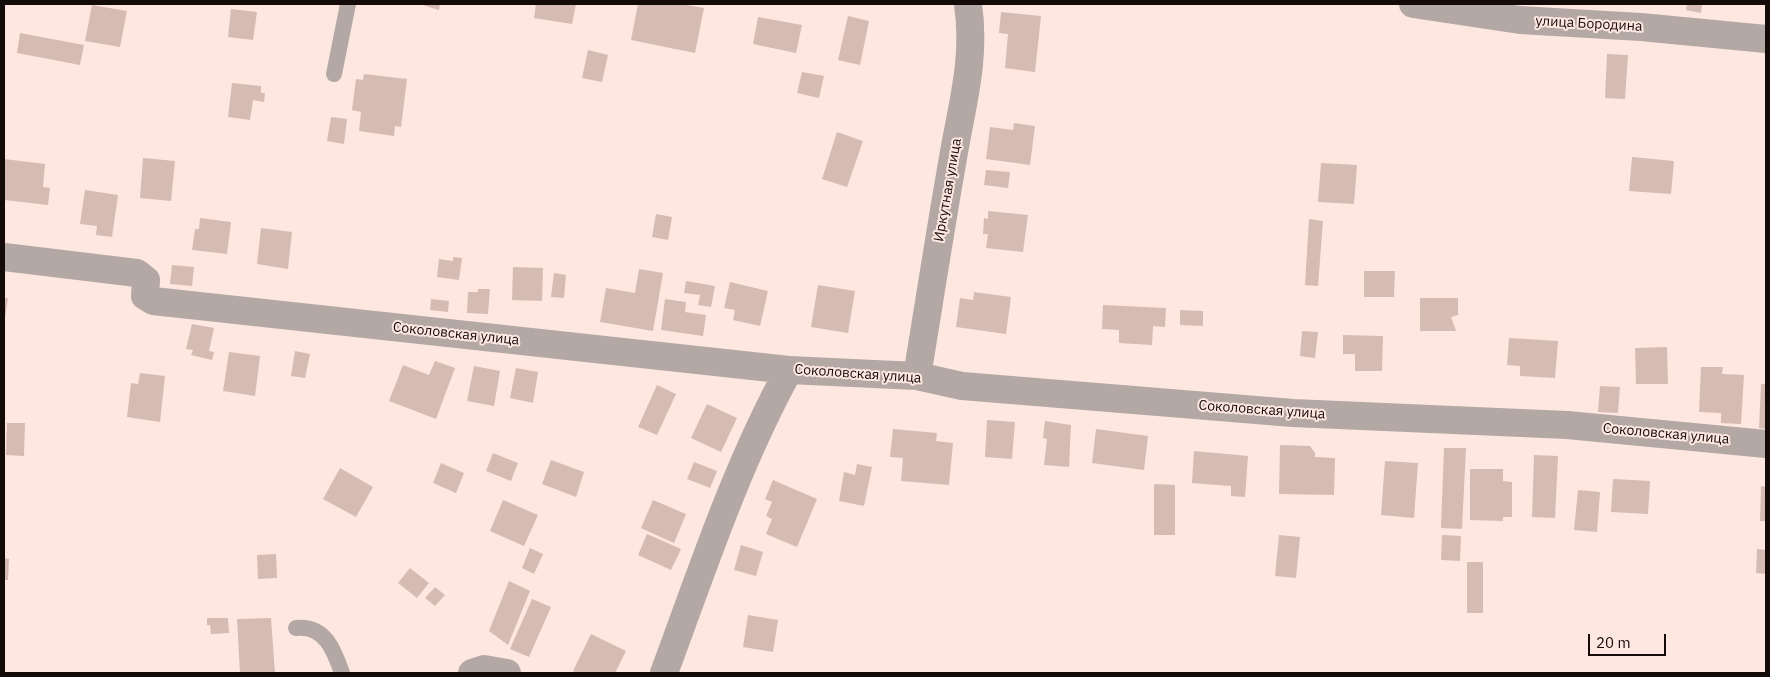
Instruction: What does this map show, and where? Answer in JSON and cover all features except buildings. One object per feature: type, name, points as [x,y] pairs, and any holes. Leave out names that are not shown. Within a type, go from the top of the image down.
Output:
[{"type":"street","name":"Иркутная улица","points":[[917,376],[971,62],[972,31],[968,4]]},
{"type":"street","name":"улица Бородина","points":[[1414,4],[1520,20],[1641,27],[1766,39]]},
{"type":"street","name":"Соколовская улица","points":[[4,257],[137,273],[146,280],[145,296],[153,300],[789,370],[917,376],[962,386],[1274,411],[1567,425],[1766,444]]},
{"type":"street","points":[[664,673],[750,448],[768,407],[789,370]]},
{"type":"street","points":[[472,673],[484,669],[507,673]]},
{"type":"lane","points":[[334,74],[348,4]]},
{"type":"lane","points":[[296,628],[308,627],[317,630],[331,647],[342,673]]}]
